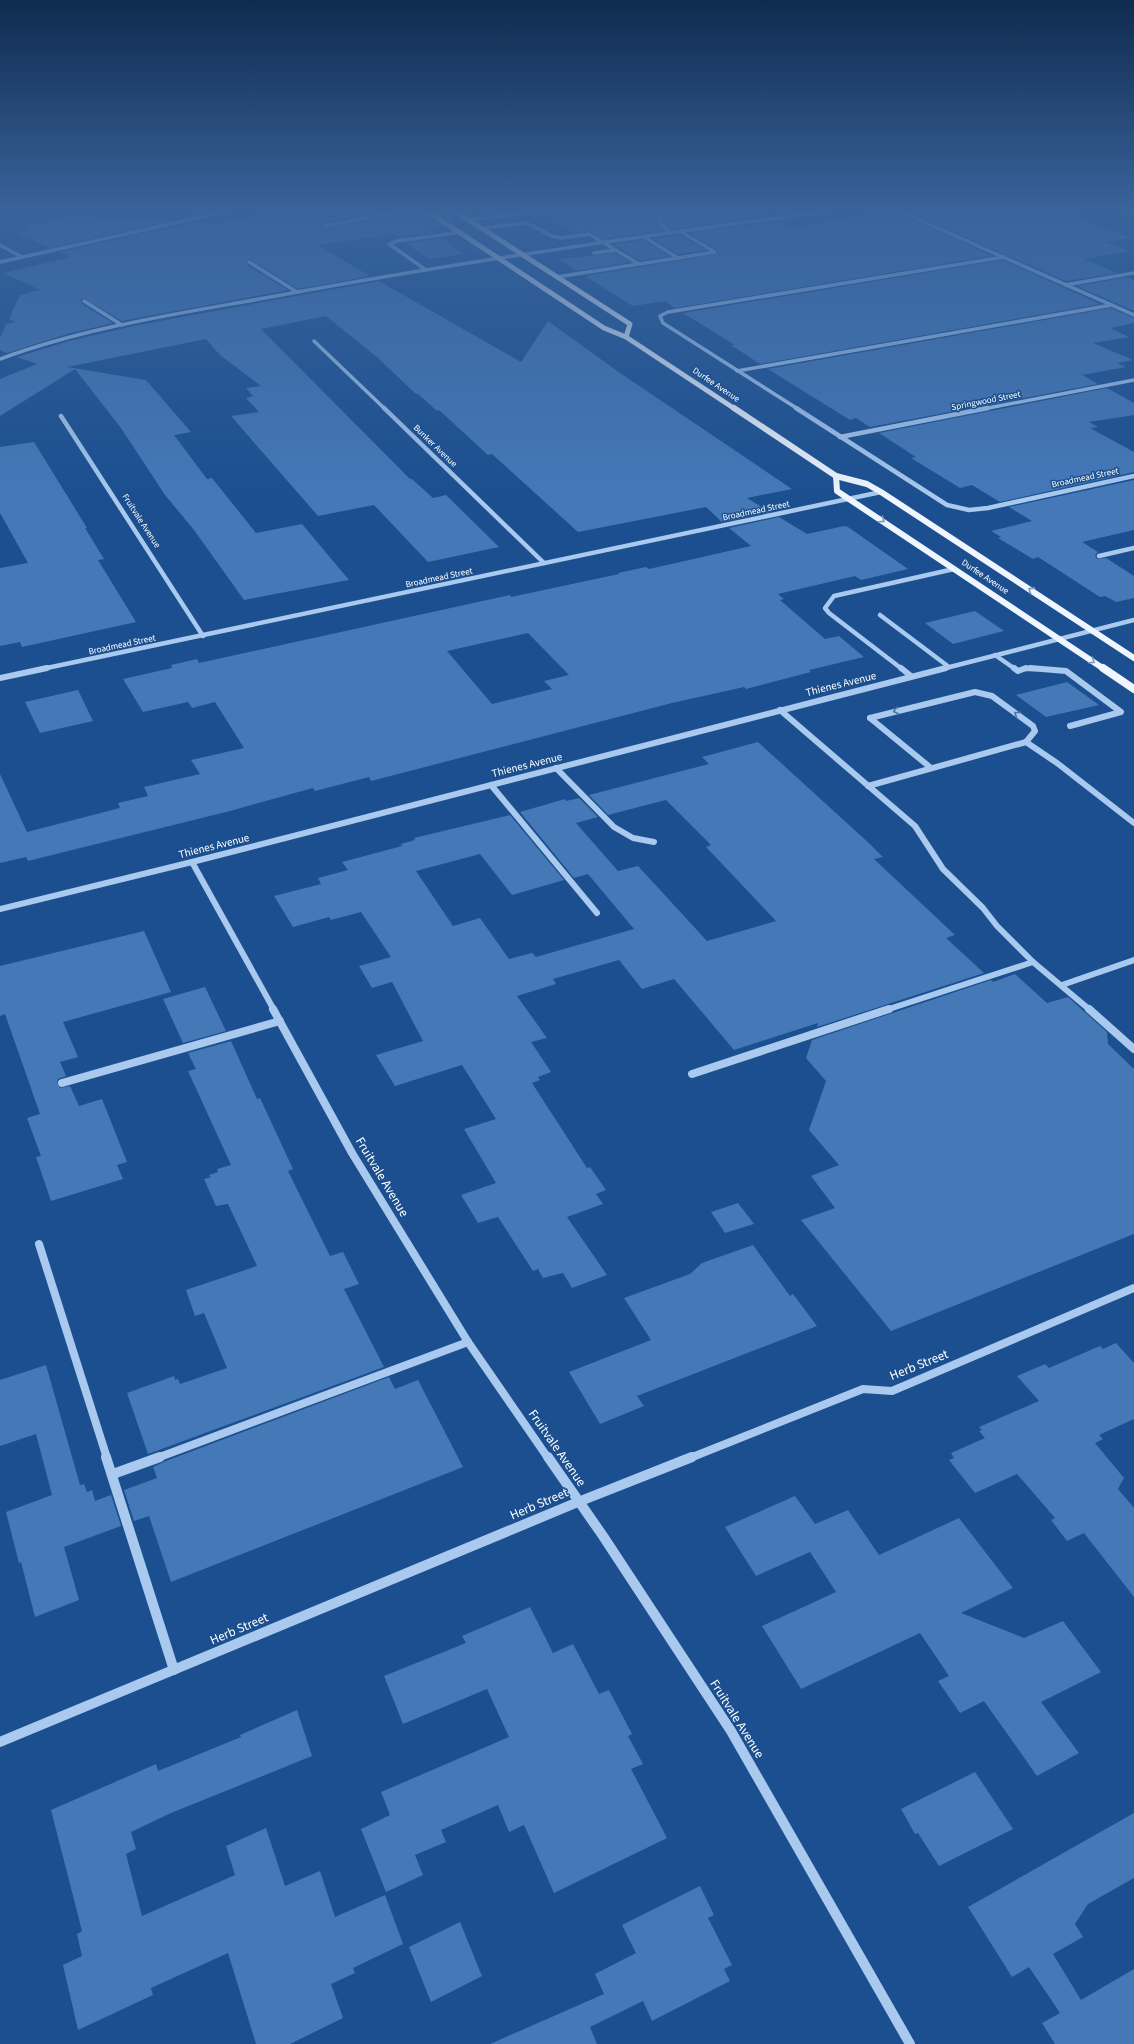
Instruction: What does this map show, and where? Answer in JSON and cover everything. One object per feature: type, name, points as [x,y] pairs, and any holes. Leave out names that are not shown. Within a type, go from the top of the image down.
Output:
[{"type":"main road","name":"Durfee Avenue","points":[[572,306],[604,328],[626,337],[836,476],[867,484],[881,492],[1134,658]]},
{"type":"main road","points":[[603,306],[630,324],[626,337]]},
{"type":"main road","name":"Durfee Avenue","points":[[836,476],[837,491],[1134,689]]},
{"type":"street","points":[[93,306],[122,325]]},
{"type":"street","points":[[0,359],[50,342],[122,325],[221,306]]},
{"type":"street","points":[[702,306],[668,312],[660,316],[663,323],[840,437]]},
{"type":"street","points":[[737,371],[1104,306]]},
{"type":"street","points":[[1115,306],[1134,315]]},
{"type":"street","points":[[1125,311],[1134,310]]},
{"type":"street","name":"Bunker Avenue","points":[[314,341],[544,563]]},
{"type":"street","name":"Springwood Street","points":[[840,437],[1134,380]]},
{"type":"street","name":"Fruitvale Avenue","points":[[61,416],[203,636]]},
{"type":"street","name":"Broadmead Street","points":[[840,437],[947,505],[969,510],[988,508],[1134,476]]},
{"type":"street","name":"Broadmead Street","points":[[0,678],[881,492]]},
{"type":"street","points":[[1099,556],[1134,548]]},
{"type":"street","points":[[911,676],[829,613],[825,608],[828,601],[834,596],[954,569]]},
{"type":"street","points":[[880,615],[949,666]]},
{"type":"street","points":[[1092,631],[1134,620]]},
{"type":"street","name":"Thienes Avenue","points":[[0,909],[192,862],[949,666],[1092,631]]},
{"type":"street","points":[[995,655],[1018,671],[1027,668],[1066,671],[1121,712],[1070,726]]},
{"type":"street","points":[[868,786],[1026,742],[1035,730],[1032,726],[992,696],[975,692],[870,718],[931,768]]},
{"type":"street","points":[[780,710],[915,826],[943,870],[983,908],[997,926],[1033,962],[1062,985],[1134,1049]]},
{"type":"street","points":[[1026,742],[1057,763],[1134,823]]},
{"type":"street","points":[[556,768],[614,827],[625,835],[637,840],[654,842]]},
{"type":"street","points":[[491,785],[597,913]]},
{"type":"street","name":"Fruitvale Avenue","points":[[192,862],[352,1152],[468,1342],[603,1536],[731,1731],[910,2044]]},
{"type":"street","points":[[1062,985],[1134,960]]},
{"type":"street","points":[[692,1074],[1033,962]]},
{"type":"street","points":[[62,1082],[280,1021]]},
{"type":"street","points":[[40,1244],[174,1670]]},
{"type":"street","name":"Herb Street","points":[[0,1742],[578,1502],[863,1389],[892,1391],[1134,1288]]},
{"type":"street","points":[[113,1474],[468,1342]]},
{"type":"building","points":[[15,306],[86,306],[113,323],[67,334],[7,353],[0,350],[0,338],[6,324],[16,322],[9,319]]},
{"type":"building","points":[[97,306],[200,306],[122,321]]},
{"type":"building","points":[[240,306],[424,306],[521,362],[548,321],[620,373],[792,489],[747,498],[770,512],[722,522],[706,507],[578,532],[492,454],[488,455],[439,410],[437,411],[418,394],[416,394],[378,358],[326,316],[261,329],[410,479],[412,479],[433,498],[446,495],[499,547],[428,562],[374,505],[318,516],[231,416],[259,412],[246,398],[253,396],[246,388],[261,386],[220,355],[206,339],[67,367],[146,380],[191,432],[174,435],[207,479],[212,478],[256,533],[302,524],[349,580],[244,600],[194,530],[165,495],[121,428],[75,369],[0,416],[0,379],[37,364],[17,357],[69,341],[138,325]]},
{"type":"building","points":[[723,306],[1086,306],[760,364],[731,345],[735,345],[683,313]]},
{"type":"building","points":[[1123,306],[1134,306],[1134,311]]},
{"type":"building","points":[[1111,308],[1134,318],[1134,323],[1110,328],[1129,337],[1093,343],[1133,360],[1117,363],[1126,367],[1082,375],[1098,384],[870,427],[856,418],[850,420],[768,369]]},
{"type":"building","points":[[1107,388],[1134,403],[1134,415],[1089,422],[1098,427],[1090,428],[1134,452],[1134,472],[1000,502],[972,485],[960,488],[911,458],[916,457],[879,433]]},
{"type":"building","points":[[34,442],[87,528],[85,528],[104,559],[98,560],[136,622],[22,647],[20,642],[0,646],[0,568],[28,563],[0,513],[0,447]]},
{"type":"building","points":[[1134,480],[1134,530],[1082,542],[1098,552],[1095,555],[1097,559],[1106,558],[1134,576],[1134,598],[1116,602],[1105,596],[1100,597],[1038,557],[1033,559],[998,538],[1001,537],[991,531],[1032,521],[1009,507]]},
{"type":"building","points":[[779,517],[807,534],[844,526],[848,527],[908,569],[861,580],[855,576],[778,594],[784,599],[780,600],[825,639],[839,636],[864,657],[809,670],[811,672],[746,689],[744,687],[672,703],[371,781],[369,777],[315,791],[313,788],[230,811],[28,861],[26,857],[0,863],[0,774],[27,832],[120,808],[118,803],[148,796],[144,787],[200,774],[191,760],[244,748],[215,702],[192,708],[188,702],[143,712],[123,679],[172,668],[171,665],[197,659],[199,663],[510,595],[511,597],[646,567],[649,569],[751,546],[729,528]],"holes":[[[528,633],[569,675],[544,681],[552,689],[492,704],[447,651]]]},
{"type":"building","points":[[975,611],[1004,631],[953,644],[925,623]]},
{"type":"building","points":[[1067,682],[1099,705],[1046,717],[1016,695]]},
{"type":"building","points":[[78,690],[93,721],[40,733],[25,702]]},
{"type":"building","points":[[758,742],[883,857],[874,859],[955,935],[946,938],[984,973],[817,1027],[818,1023],[734,1050],[674,979],[642,989],[619,960],[553,979],[556,984],[517,996],[547,1038],[531,1042],[551,1072],[538,1077],[540,1080],[532,1083],[587,1168],[590,1167],[606,1190],[596,1194],[603,1204],[567,1217],[607,1275],[572,1288],[563,1273],[543,1278],[538,1269],[533,1271],[498,1217],[478,1223],[461,1195],[496,1183],[464,1129],[496,1119],[462,1065],[395,1086],[376,1055],[423,1041],[392,982],[372,988],[359,966],[391,957],[361,912],[331,920],[329,917],[293,927],[274,896],[321,884],[318,878],[348,870],[342,862],[402,846],[401,844],[415,840],[414,838],[510,815],[564,880],[512,895],[480,854],[416,871],[453,926],[480,918],[509,959],[532,953],[536,957],[634,929],[588,874],[574,878],[520,812],[565,799],[566,801],[579,798],[598,817],[576,823],[618,871],[638,866],[707,941],[776,921],[706,847],[711,845],[666,800],[608,815],[589,795],[709,764],[702,757]]},
{"type":"building","points":[[144,931],[171,992],[63,1022],[78,1057],[60,1062],[66,1076],[58,1079],[57,1082],[60,1088],[70,1086],[79,1106],[102,1099],[127,1162],[117,1165],[123,1179],[51,1201],[36,1157],[41,1156],[27,1118],[40,1114],[5,1014],[0,1016],[0,966]]},
{"type":"building","points":[[1015,974],[1047,1003],[1068,997],[1107,1032],[1108,1044],[1134,1069],[1134,1234],[891,1331],[801,1220],[835,1208],[811,1176],[839,1165],[809,1130],[826,1081],[806,1058],[812,1040],[991,980],[993,982]]},
{"type":"building","points":[[205,987],[226,1031],[183,1043],[163,999]]},
{"type":"building","points":[[231,1041],[257,1099],[260,1098],[293,1169],[288,1171],[330,1256],[343,1252],[359,1284],[344,1289],[384,1367],[148,1454],[127,1393],[174,1376],[175,1380],[178,1379],[180,1384],[227,1368],[204,1313],[195,1316],[186,1290],[257,1266],[228,1204],[216,1206],[204,1179],[211,1177],[209,1175],[218,1172],[217,1169],[231,1165],[188,1071],[196,1069],[188,1053]]},
{"type":"building","points":[[738,1203],[754,1224],[725,1233],[711,1212]]},
{"type":"building","points":[[753,1245],[790,1296],[793,1294],[817,1326],[637,1396],[644,1406],[600,1424],[569,1372],[651,1340],[624,1298],[690,1274],[702,1263]]},
{"type":"building","points":[[1116,1343],[1134,1363],[1134,1419],[1099,1435],[1103,1439],[1095,1443],[1124,1478],[1118,1489],[1134,1508],[1134,1597],[1084,1533],[1067,1541],[1051,1520],[1055,1518],[1017,1474],[975,1493],[949,1460],[954,1458],[951,1453],[985,1438],[979,1431],[982,1430],[979,1427],[1039,1401],[1017,1376],[1045,1364],[1049,1368],[1100,1346],[1103,1349]]},
{"type":"building","points":[[46,1365],[80,1485],[84,1484],[87,1492],[92,1490],[95,1501],[111,1495],[121,1526],[64,1547],[79,1600],[35,1617],[6,1512],[52,1495],[36,1434],[0,1446],[0,1380]]},
{"type":"building","points":[[389,1377],[395,1389],[418,1380],[463,1467],[171,1582],[149,1516],[134,1521],[124,1490],[157,1478],[153,1467],[166,1461]]},
{"type":"building","points":[[795,1496],[815,1524],[848,1510],[879,1555],[959,1518],[1013,1588],[961,1613],[1024,1638],[1063,1621],[1101,1672],[1041,1702],[1079,1753],[1037,1776],[984,1701],[960,1713],[938,1681],[949,1676],[920,1633],[801,1689],[762,1626],[836,1592],[810,1552],[756,1576],[725,1527]]},
{"type":"building","points":[[530,1607],[553,1653],[573,1644],[599,1694],[609,1690],[632,1734],[628,1736],[643,1764],[631,1769],[667,1838],[554,1893],[524,1825],[509,1832],[498,1805],[441,1830],[446,1842],[415,1855],[423,1875],[386,1892],[361,1829],[390,1815],[381,1792],[509,1737],[487,1689],[403,1724],[384,1676],[466,1643],[462,1636]]},
{"type":"building","points":[[297,1710],[312,1756],[171,1813],[131,1832],[136,1849],[126,1854],[142,1916],[235,1875],[226,1846],[266,1828],[285,1886],[320,1871],[335,1917],[385,1895],[403,1944],[353,1968],[355,1973],[331,1984],[343,2018],[290,2044],[256,2044],[228,1953],[151,1988],[153,1995],[78,2030],[63,1965],[82,1956],[77,1934],[82,1931],[51,1810],[156,1764],[158,1771],[241,1737],[240,1735]]},
{"type":"building","points":[[975,1772],[1013,1829],[939,1866],[918,1833],[915,1834],[901,1809]]},
{"type":"building","points":[[1134,1813],[1134,1878],[1088,1904],[1075,1924],[1083,1937],[1053,1954],[1081,2000],[1134,1969],[1134,2044],[1055,2044],[1042,2023],[1060,2013],[1029,1967],[1012,1977],[968,1907]]},
{"type":"building","points":[[700,1886],[714,1915],[708,1918],[732,1965],[724,1969],[730,1981],[652,2021],[643,2001],[590,2027],[597,2044],[490,2044],[604,1994],[595,1974],[636,1953],[622,1925]]},
{"type":"building","points":[[460,1922],[482,1976],[431,2002],[409,1947]]}]
